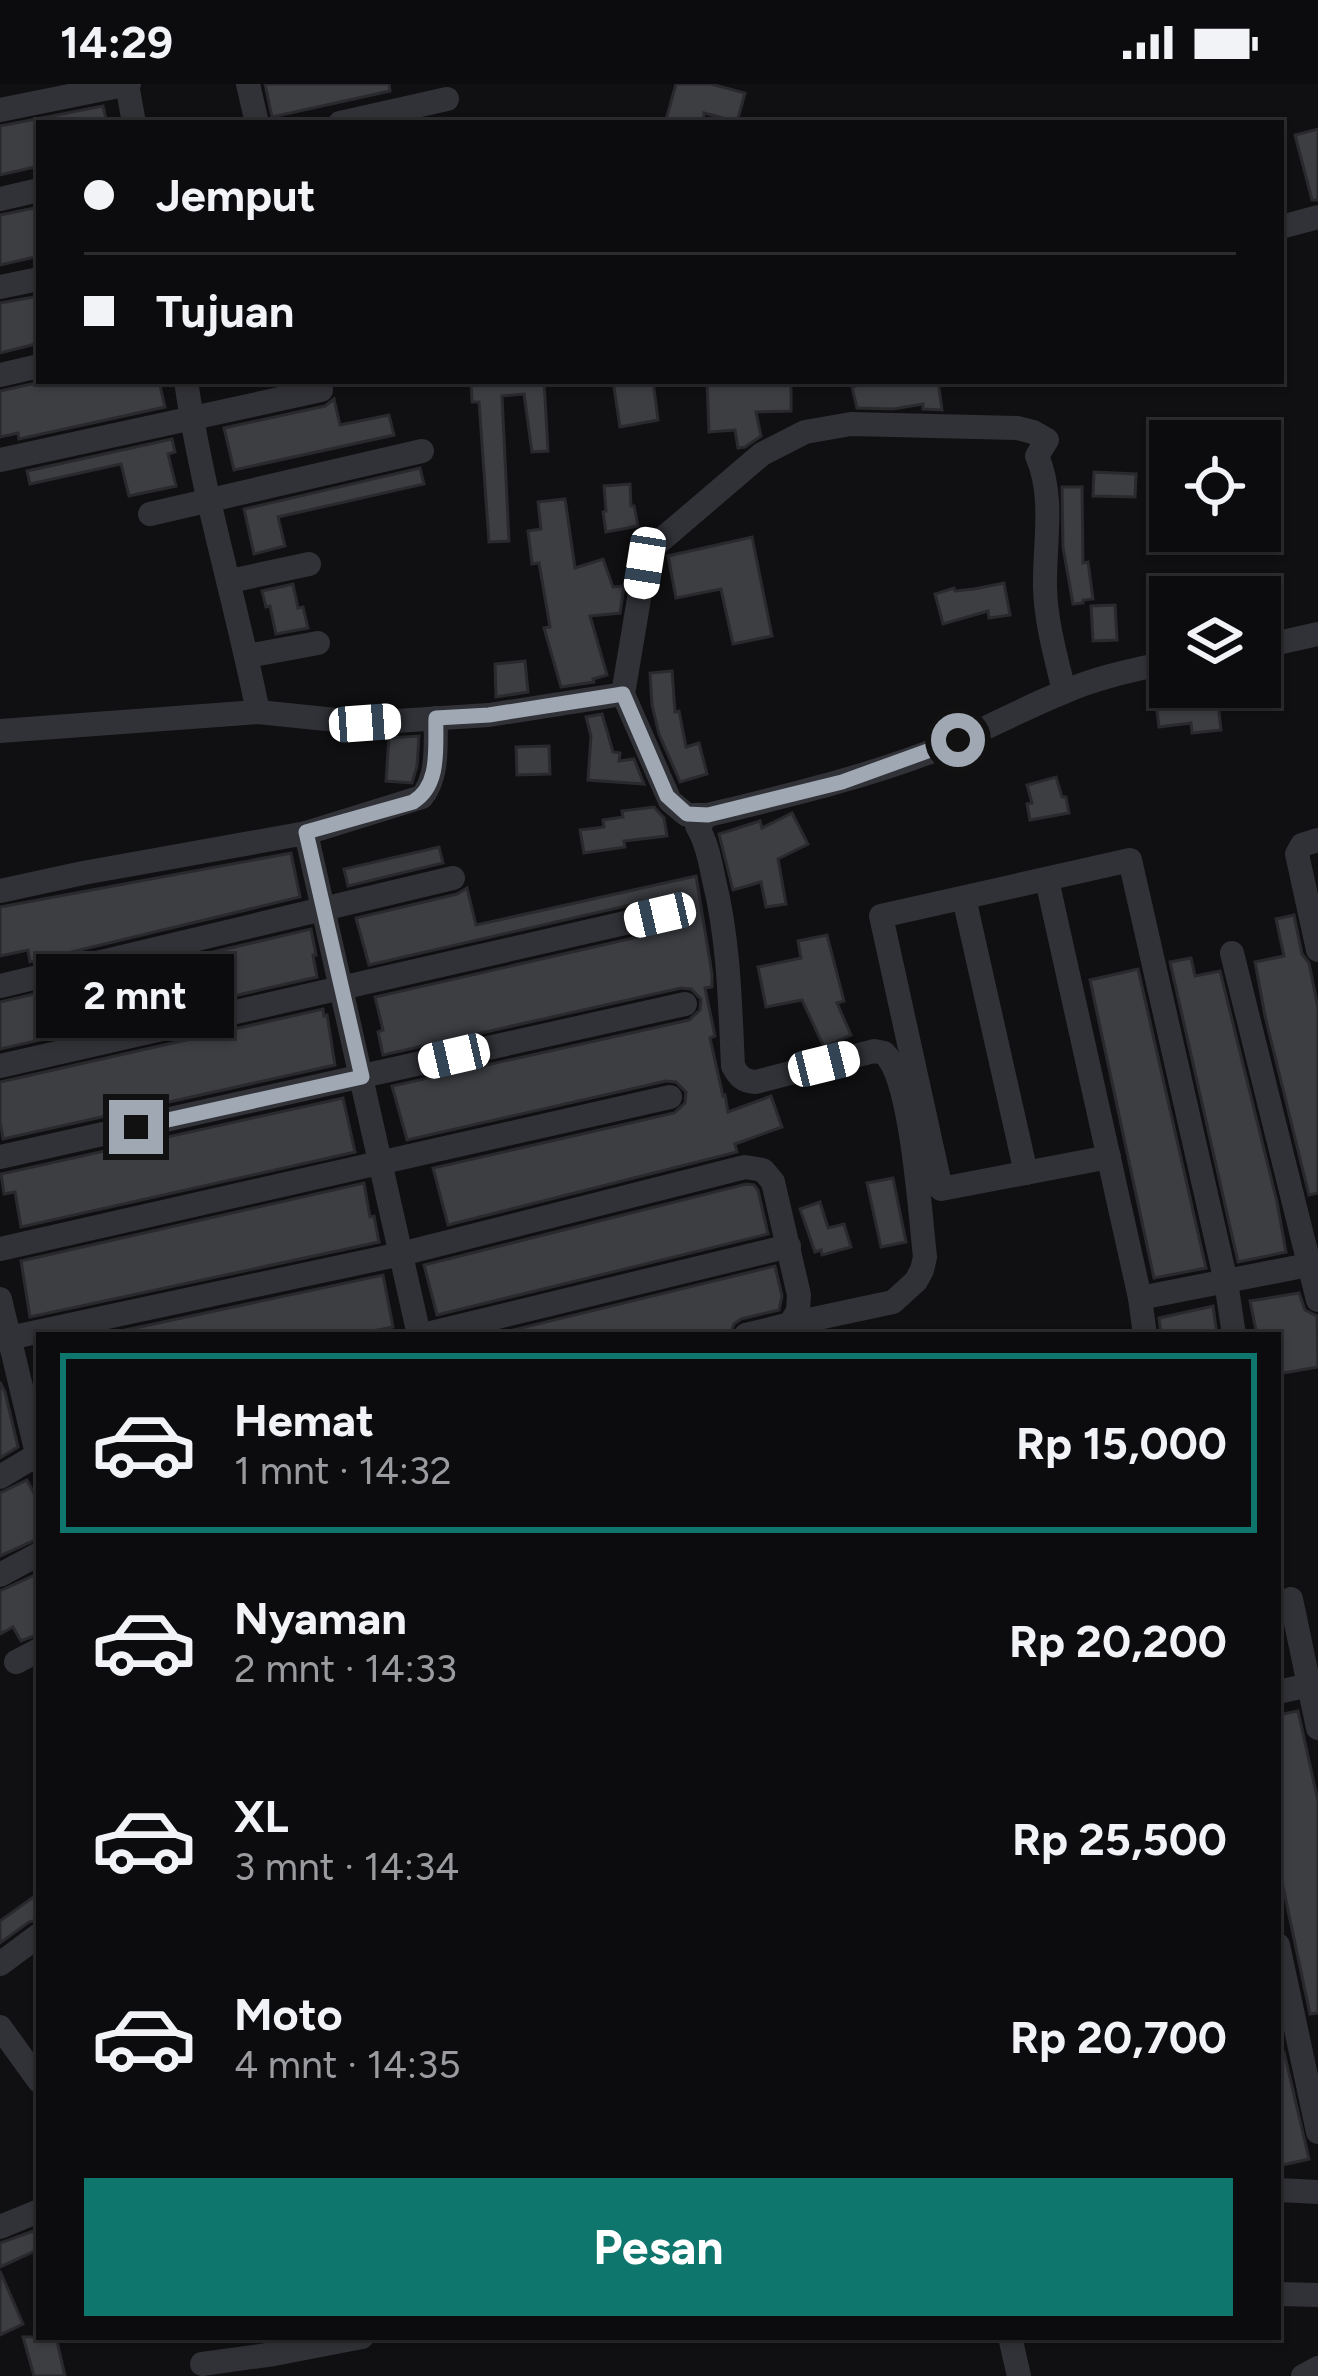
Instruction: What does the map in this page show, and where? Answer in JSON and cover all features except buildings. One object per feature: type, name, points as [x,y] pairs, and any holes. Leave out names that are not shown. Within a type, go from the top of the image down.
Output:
[{"type":"street","points":[[0,110],[128,84],[134,120]]},
{"type":"street","points":[[248,84],[256,120]]},
{"type":"street","points":[[353,120],[447,99]]},
{"type":"street","points":[[0,199],[36,191]]},
{"type":"street","points":[[1284,226],[1318,217]]},
{"type":"street","points":[[0,287],[36,280]]},
{"type":"street","points":[[0,375],[36,367]]},
{"type":"street","points":[[186,384],[258,712]]},
{"type":"street","points":[[0,460],[321,390]]},
{"type":"street","points":[[1064,691],[1045,594],[1047,499],[1037,456],[1047,440],[1017,428],[851,424],[805,432],[762,454],[653,547],[645,563],[623,694],[670,801],[687,814],[708,815],[886,768],[981,731],[1064,691],[1149,666]]},
{"type":"street","points":[[150,514],[422,451]]},
{"type":"street","points":[[230,581],[309,564]]},
{"type":"street","points":[[1281,642],[1318,634]]},
{"type":"street","points":[[247,656],[318,643]]},
{"type":"street","points":[[0,731],[258,712],[365,723],[489,715],[623,694]]},
{"type":"street","points":[[0,890],[306,832],[413,802],[432,781],[436,718]]},
{"type":"street","points":[[708,815],[697,826],[705,840],[721,906],[738,1075],[756,1082],[884,1053],[895,1068],[912,1138],[925,1257],[916,1282],[893,1302],[758,1332]]},
{"type":"street","points":[[306,832],[420,1332]]},
{"type":"street","points":[[1318,840],[1302,845],[1297,854],[1318,950]]},
{"type":"street","points":[[1109,1157],[941,1189],[881,916],[1130,860],[1234,1332]]},
{"type":"street","points":[[0,986],[453,878]]},
{"type":"street","points":[[1047,880],[1145,1332]]},
{"type":"street","points":[[964,898],[1026,1173]]},
{"type":"street","points":[[0,1066],[660,915]]},
{"type":"street","points":[[1232,953],[1314,1264],[1318,1300]]},
{"type":"street","points":[[0,1156],[685,1004]]},
{"type":"street","points":[[0,1249],[670,1096]]},
{"type":"street","points":[[37,1332],[401,1254],[745,1167],[763,1170],[773,1182],[800,1305],[790,1324]]},
{"type":"street","points":[[433,1332],[789,1246]]},
{"type":"street","points":[[1140,1298],[1314,1264]]},
{"type":"street","points":[[0,1299],[9,1338],[9,1378],[34,1418]]},
{"type":"street","points":[[9,1338],[36,1332]]},
{"type":"street","points":[[0,1477],[36,1459]]},
{"type":"street","points":[[0,1575],[36,1556]]},
{"type":"street","points":[[1291,1599],[1313,1684],[1318,1728]]},
{"type":"street","points":[[1281,1691],[1313,1684]]},
{"type":"street","points":[[0,1964],[36,1937]]},
{"type":"street","points":[[1281,1959],[1318,2132]]},
{"type":"street","points":[[0,2026],[36,2077]]},
{"type":"street","points":[[1281,2190],[1318,2192]]},
{"type":"street","points":[[0,2227],[36,2212]]},
{"type":"street","points":[[1281,2294],[1318,2295]]},
{"type":"street","points":[[193,2340],[203,2370],[346,2340]]},
{"type":"street","points":[[1011,2340],[1019,2376]]},
{"type":"street","points":[[1303,2376],[1318,2368]]},
{"type":"route","points":[[136,1127],[362,1077],[306,832],[422,797],[432,781],[436,718],[489,715],[623,694],[667,796],[687,814],[708,815],[842,782],[958,740]]}]
